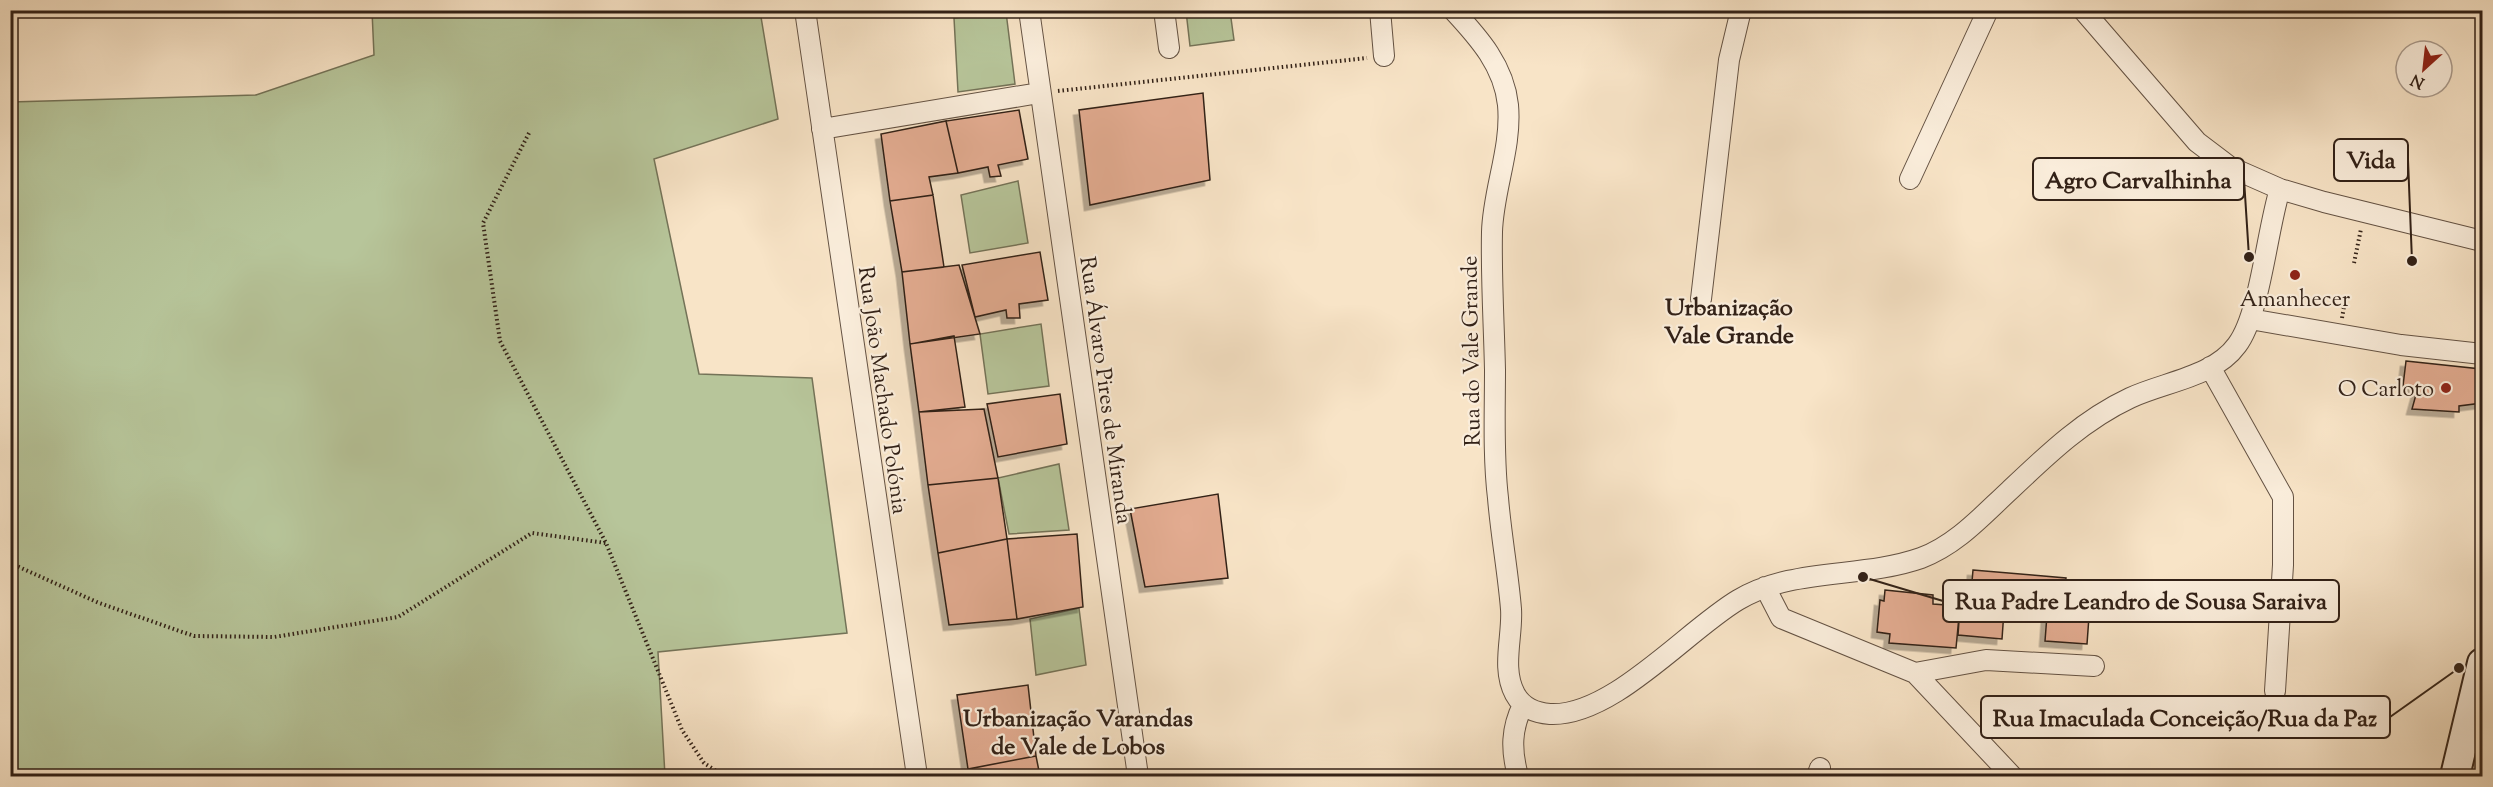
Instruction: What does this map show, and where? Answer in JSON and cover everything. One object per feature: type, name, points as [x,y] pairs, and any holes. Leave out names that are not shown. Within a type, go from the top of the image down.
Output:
[{"type":"main road","points":[[2456,777],[2482,663]]},
{"type":"street","name":"Rua João Machado Polónia","points":[[805,10],[917,777]]},
{"type":"street","name":"Rua Álvaro Pires de Miranda","points":[[1029,10],[1138,777]]},
{"type":"street","points":[[1164,10],[1169,48]]},
{"type":"street","points":[[1380,10],[1384,56]]},
{"type":"street","name":"Rua do Vale Grande","points":[[1453,10],[1494,61],[1508,101],[1505,147],[1492,226],[1497,494],[1511,615],[1508,665],[1512,687],[1523,705]]},
{"type":"street","points":[[1701,299],[1729,60],[1741,10]]},
{"type":"street","points":[[1910,179],[1988,10]]},
{"type":"street","points":[[2083,10],[2197,142],[2214,157],[2280,189],[2364,213],[2482,241]]},
{"type":"street","points":[[822,129],[1039,93]]},
{"type":"street","points":[[1518,777],[1512,739],[1515,721],[1523,705],[1549,714],[1567,713],[1594,703],[1624,687],[1732,604],[1765,587],[1924,556],[1967,531],[2070,434],[2130,398],[2210,367],[2235,348],[2250,319],[2280,189]]},
{"type":"street","points":[[2250,319],[2401,345],[2482,354]]},
{"type":"street","points":[[2210,367],[2283,497],[2283,565],[2275,691]]},
{"type":"street","points":[[1765,587],[1781,618],[1915,673],[2012,777]]},
{"type":"street","points":[[1915,673],[1986,660],[2094,666]]},
{"type":"path","points":[[1039,93],[1384,56]]},
{"type":"path","points":[[528,133],[483,223],[500,341],[606,543],[682,729],[704,763],[724,777]]},
{"type":"path","points":[[2354,263],[2364,213]]},
{"type":"path","points":[[10,563],[99,603],[194,636],[274,637],[398,617],[532,533],[606,543]]},
{"type":"green space","points":[[372,11],[760,11],[778,119],[654,159],[699,374],[812,378],[847,633],[658,652],[665,776],[11,776],[11,102],[256,95],[374,55]]},
{"type":"green space","points":[[1186,11],[1230,11],[1234,40],[1190,46]]},
{"type":"green space","points":[[1006,12],[1015,84],[958,92],[954,18]]},
{"type":"green space","points":[[1018,181],[1028,243],[970,253],[961,195]]},
{"type":"green space","points":[[1041,324],[1049,386],[988,394],[980,334]]},
{"type":"green space","points":[[1059,464],[1069,530],[1009,534],[998,478]]},
{"type":"green space","points":[[1079,608],[1086,665],[1036,675],[1030,619]]},
{"type":"building","points":[[1203,93],[1210,180],[1090,205],[1079,110]]},
{"type":"building","points":[[1019,110],[1028,159],[998,165],[1001,176],[990,177],[988,167],[958,173],[946,121]]},
{"type":"building","points":[[946,121],[958,173],[929,177],[933,195],[890,201],[881,134]]},
{"type":"building","points":[[933,195],[944,267],[902,272],[890,201]]},
{"type":"building","points":[[1040,252],[1048,300],[1019,304],[1020,318],[1007,318],[1006,310],[975,317],[962,265]]},
{"type":"building","points":[[959,265],[980,334],[910,344],[902,272]]},
{"type":"building","points":[[954,336],[965,407],[919,412],[910,344]]},
{"type":"building","name":"O Carloto","points":[[2406,361],[2481,369],[2482,403],[2459,406],[2459,412],[2412,409],[2417,391],[2403,386]]},
{"type":"building","points":[[1060,394],[1067,444],[998,457],[987,404]]},
{"type":"building","points":[[984,409],[998,478],[928,485],[919,412]]},
{"type":"building","points":[[998,478],[1007,539],[938,553],[928,485]]},
{"type":"building","points":[[1218,494],[1228,578],[1145,587],[1130,509]]},
{"type":"building","points":[[1077,534],[1083,607],[1017,619],[1007,539]]},
{"type":"building","points":[[1007,539],[1017,619],[949,625],[938,553]]},
{"type":"building","points":[[1973,570],[2066,578],[2065,587],[2091,589],[2087,644],[2045,641],[2047,615],[2004,611],[2002,639],[1958,635],[1961,592],[1971,593]]},
{"type":"building","points":[[1885,590],[1933,595],[1933,604],[1960,606],[1956,648],[1889,643],[1890,634],[1877,632],[1880,600],[1884,601]]},
{"type":"building","points":[[1028,685],[1036,756],[968,769],[957,695]]},
{"type":"building","points":[[1036,756],[1040,776],[969,776],[968,769]]},
{"type":"place","name":"Agro Carvalhinha","points":[[2249,257]]},
{"type":"place","name":"Vida","points":[[2412,261]]},
{"type":"place","name":"Amanhecer","points":[[2295,275]]},
{"type":"place","name":"O Carloto","points":[[2446,388]]},
{"type":"place","name":"Rua Padre Leandro de Sousa Saraiva","points":[[1863,577]]},
{"type":"place","name":"Rua Imaculada Conceição/Rua da Paz","points":[[2459,668]]},
{"type":"district","name":"Urbanização Vale Grande","points":[[1729,321]]},
{"type":"district","name":"Urbanização Varandas de Vale de Lobos","points":[[1078,732]]}]
